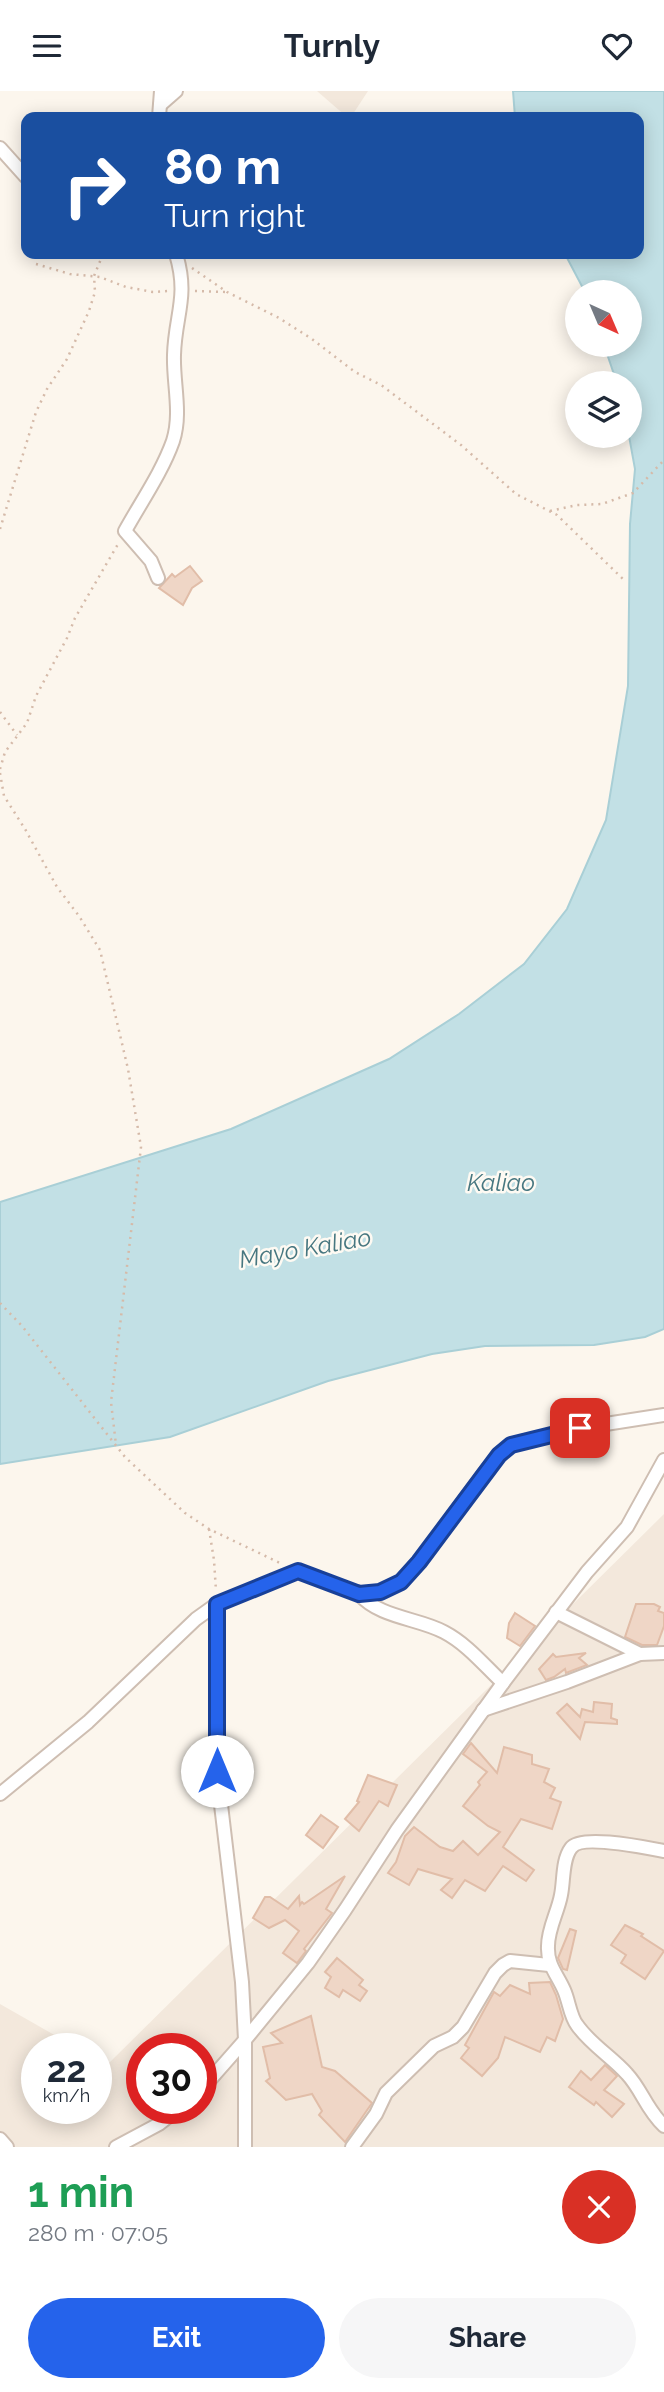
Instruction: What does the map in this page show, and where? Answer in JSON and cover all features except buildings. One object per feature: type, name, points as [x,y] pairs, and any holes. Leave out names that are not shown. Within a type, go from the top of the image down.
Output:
[{"type":"street","points":[[159,111],[161,91]]},
{"type":"street","points":[[159,111],[176,91]]},
{"type":"street","points":[[0,148],[21,171]]},
{"type":"street","points":[[158,578],[151,561],[125,531],[173,440],[177,415],[173,358],[183,290],[177,259]]},
{"type":"street","points":[[0,1794],[88,1722],[196,1619],[217,1604],[298,1571],[359,1594],[380,1592],[401,1582],[419,1562],[485,1472],[511,1445],[580,1428],[664,1415]]},
{"type":"street","points":[[217,2072],[307,1963],[483,1710],[587,1572],[627,1527],[664,1460]]},
{"type":"street","points":[[359,1594],[383,1611],[452,1636],[503,1683]]},
{"type":"street","points":[[217,1604],[217,1771],[242,1982],[245,2040],[244,2147]]},
{"type":"street","points":[[556,1612],[640,1654]]},
{"type":"street","points":[[483,1710],[640,1654],[664,1653]]},
{"type":"street","points":[[664,1851],[612,1843],[584,1841],[574,1844],[569,1850],[561,1897],[551,1926],[548,1946],[549,1965],[564,1989],[575,2022],[628,2075],[644,2103],[664,2126]]},
{"type":"street","points":[[352,2147],[376,2114],[386,2092],[434,2046],[453,2037],[463,2027],[495,1973],[503,1965],[510,1961],[549,1965]]},
{"type":"street","points":[[116,2147],[159,2124]]},
{"type":"street","points":[[0,2139],[7,2147]]},
{"type":"path","points":[[0,529],[36,412],[47,389],[67,359],[89,310],[95,292],[94,276],[101,259]]},
{"type":"path","points":[[182,259],[227,292],[279,318],[355,372],[381,386],[461,445],[516,494],[550,511],[624,580]]},
{"type":"path","points":[[37,264],[153,292],[227,292]]},
{"type":"path","points":[[550,511],[577,505],[602,504],[632,493],[664,460]]},
{"type":"path","points":[[116,1445],[111,1402],[141,1147],[128,1069],[100,950],[57,887],[4,796],[0,771],[5,752],[27,723],[36,696],[75,618],[125,531]]},
{"type":"path","points":[[0,712],[17,735]]},
{"type":"path","points":[[0,1303],[22,1326],[116,1445],[185,1513],[209,1529],[298,1571]]},
{"type":"path","points":[[209,1529],[217,1604]]},
{"type":"shaded area","points":[[317,91],[368,91],[354,112],[341,112]]},
{"type":"shaded area","points":[[664,1514],[664,2147],[0,2147],[0,2004],[51,2033],[21,2033],[21,2124],[112,2124],[112,2060],[126,2046],[126,2124],[217,2124],[217,2033],[139,2033]]},
{"type":"water","name":"Kaliao","points":[[513,91],[664,91],[664,1329],[645,1337],[594,1345],[485,1346],[432,1354],[328,1381],[170,1437],[0,1464],[0,1202],[231,1129],[389,1059],[459,1014],[524,964],[567,909],[606,820],[628,686],[630,524],[635,469],[631,448],[642,448],[642,371],[613,371],[608,357],[642,357],[642,280],[579,280],[568,259],[644,259],[644,112],[515,112]]},
{"type":"route","points":[[217,1771],[217,1604],[298,1571],[359,1594],[380,1592],[401,1582],[499,1455],[511,1445],[580,1428]]},
{"type":"water label","name":"Mayo Kaliao","points":[[305,1248]]}]
